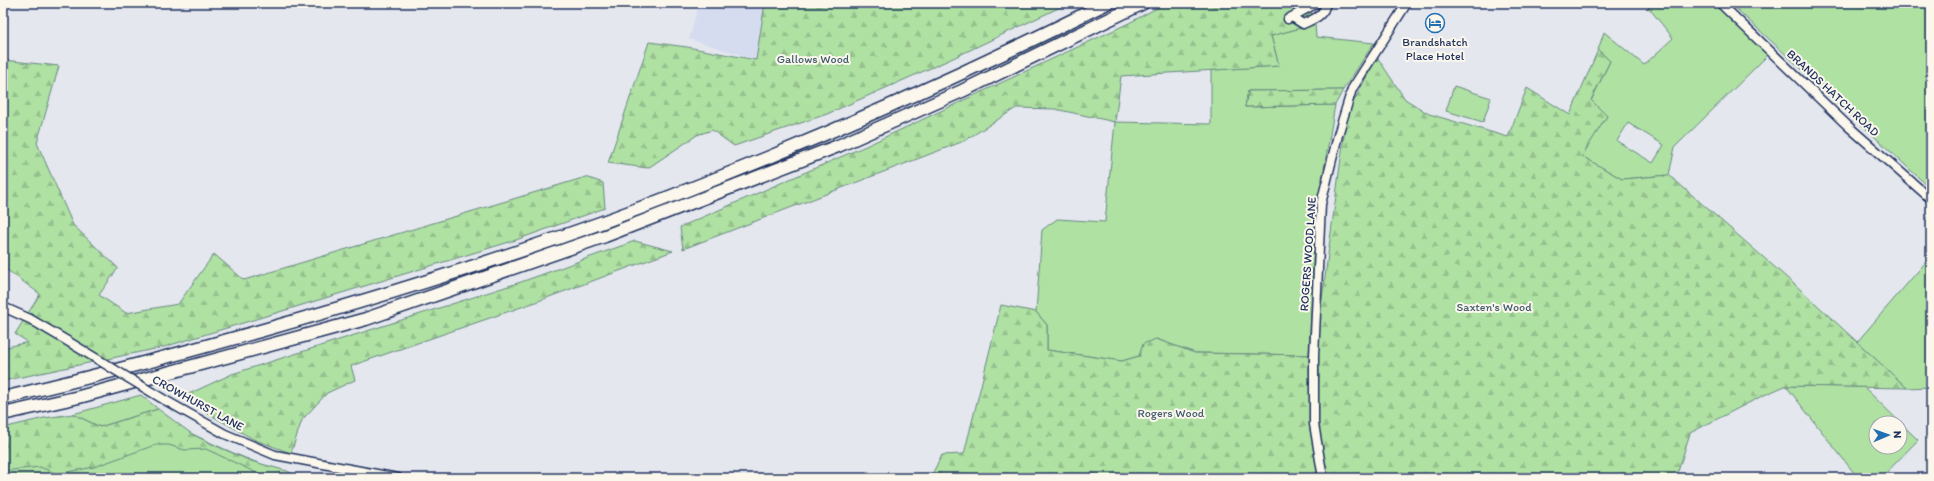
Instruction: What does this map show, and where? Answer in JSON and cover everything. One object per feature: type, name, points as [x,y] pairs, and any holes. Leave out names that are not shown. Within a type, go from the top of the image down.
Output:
[{"type":"highway","points":[[3,398],[135,366],[353,305],[433,280],[602,222],[740,169],[905,99],[1107,3]]},
{"type":"highway","points":[[3,414],[79,397],[366,320],[605,236],[838,146],[962,91],[1143,3]]},
{"type":"street","points":[[1317,3],[1290,18],[1303,24],[1317,18],[1325,10],[1326,3]]},
{"type":"street","name":"ROGERS WOOD LANE","points":[[1323,478],[1314,424],[1314,356],[1321,204],[1338,135],[1352,89],[1407,3]]},
{"type":"street","name":"BRANDS HATCH ROAD","points":[[1720,3],[1848,126],[1931,199]]},
{"type":"street","name":"CROWHURST LANE","points":[[3,307],[30,319],[163,399],[225,434],[275,455],[398,478]]},
{"type":"shaded area","points":[[699,3],[765,3],[757,60],[689,39]]},
{"type":"green space","name":"Gallows Wood","points":[[765,3],[1069,3],[951,59],[827,114],[734,146],[712,130],[697,135],[648,168],[608,163],[649,42],[687,47],[756,60]]},
{"type":"green space","points":[[1166,3],[1308,3],[1315,24],[1271,36],[1279,66],[1121,76],[1115,122],[1055,109],[1016,108],[964,141],[683,249],[680,227],[868,145],[1129,23]]},
{"type":"green space","points":[[1652,3],[1714,3],[1769,54],[1675,147],[1669,175],[1622,179],[1581,156],[1607,116],[1591,101],[1610,61],[1598,50],[1604,32],[1644,65],[1673,38],[1648,7]],"holes":[[[1628,123],[1664,145],[1653,163],[1617,141]]]},
{"type":"green space","points":[[1730,3],[1931,3],[1931,189]]},
{"type":"green space","points":[[1315,24],[1316,37],[1374,43],[1343,90],[1248,91],[1245,107],[1335,105],[1315,222],[1309,355],[1195,353],[1156,339],[1139,356],[1122,361],[1047,350],[1047,325],[1036,312],[1042,230],[1057,219],[1105,222],[1115,122],[1211,124],[1211,70],[1279,66],[1271,36]]},
{"type":"green space","name":"Saxten's Wood","points":[[1598,50],[1610,61],[1591,100],[1607,116],[1582,156],[1622,179],[1669,175],[1802,291],[1907,388],[1785,386],[1762,396],[1690,433],[1676,478],[1328,478],[1317,425],[1319,372],[1317,336],[1347,114],[1377,57],[1405,99],[1429,114],[1508,137],[1527,88],[1570,115]]},
{"type":"green space","points":[[3,60],[59,66],[37,143],[73,225],[118,268],[99,295],[126,313],[178,304],[214,254],[244,280],[586,177],[603,183],[605,208],[516,240],[164,347],[3,381],[3,348],[28,342],[15,334],[40,294],[3,267]]},
{"type":"green space","points":[[1454,86],[1491,98],[1483,122],[1446,111]]},
{"type":"green space","points":[[1343,90],[1335,105],[1245,107],[1248,91]]},
{"type":"green space","points":[[635,241],[673,251],[533,303],[351,366],[355,380],[327,393],[302,420],[291,453],[255,440],[180,398],[232,374],[521,282]]},
{"type":"green space","points":[[1931,256],[1931,387],[1907,388],[1857,342]]},
{"type":"green space","name":"Rogers Wood","points":[[1001,305],[1036,312],[1047,325],[1047,350],[1122,361],[1139,356],[1143,344],[1156,339],[1195,353],[1309,355],[1310,419],[1318,478],[930,478],[942,455],[964,454]]},
{"type":"green space","points":[[1786,386],[1864,387],[1893,415],[1868,415],[1868,455],[1903,455],[1881,478],[1858,478]]},
{"type":"green space","points":[[141,395],[158,409],[100,427],[73,414]]},
{"type":"green space","points":[[158,409],[192,434],[214,445],[251,461],[287,471],[295,475],[293,478],[263,476],[206,449],[184,450],[169,445],[155,445],[94,467],[57,474],[40,467],[3,471],[3,428],[44,418],[73,414],[100,427]]},
{"type":"green space","points":[[161,419],[235,454],[273,468],[313,478],[3,478],[3,449]]},
{"type":"green space","points":[[1908,430],[1918,440],[1908,450]]},
{"type":"place","name":"Brandshatch Place Hotel","points":[[1435,23]]}]
